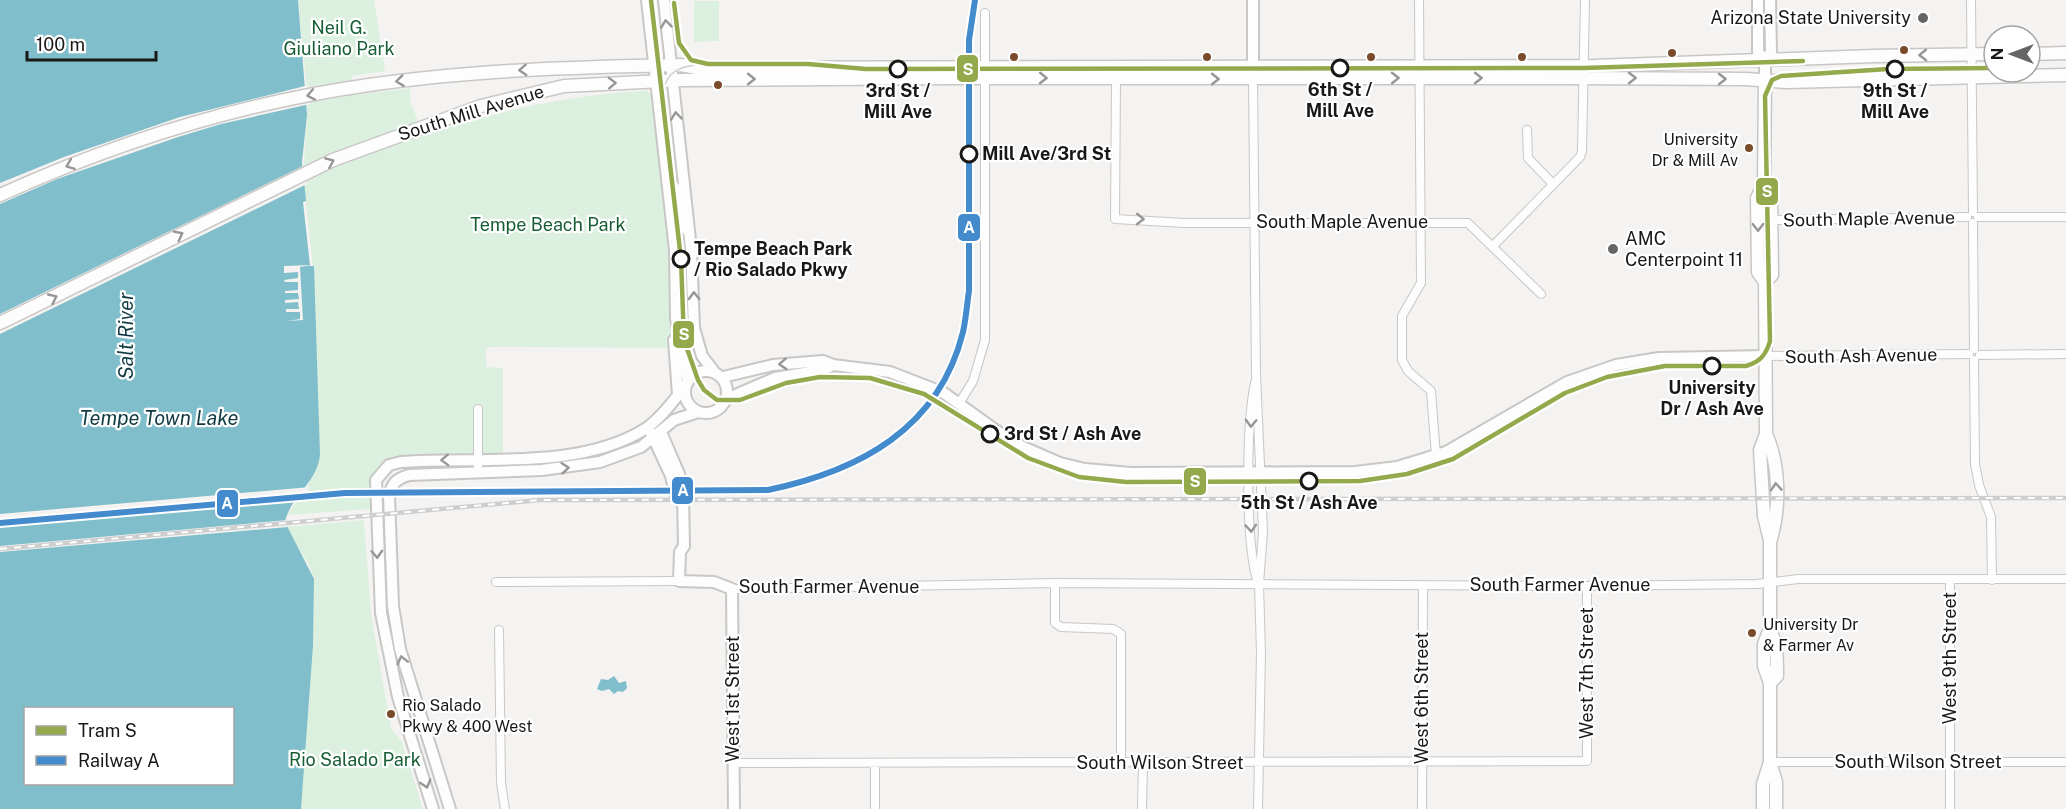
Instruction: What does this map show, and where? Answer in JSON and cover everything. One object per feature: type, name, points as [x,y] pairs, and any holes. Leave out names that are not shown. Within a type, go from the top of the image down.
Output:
[{"type":"main road","points":[[647,0],[676,257],[678,395]]},
{"type":"main road","points":[[450,809],[400,648],[393,606],[389,496],[392,485],[403,477],[582,466],[626,454],[657,436],[679,417],[698,412],[717,411],[726,399],[727,387],[723,377],[713,370],[702,356],[696,338],[689,231],[664,0]]},
{"type":"main road","points":[[1253,0],[1253,79]]},
{"type":"main road","points":[[1758,0],[1758,52],[1765,61]]},
{"type":"main road","points":[[1770,0],[1771,52],[1765,61],[1764,184],[1757,198],[1758,272],[1765,282],[1766,434],[1773,450],[1777,519],[1770,540],[1770,629],[1764,644],[1764,666],[1770,683],[1770,762],[1776,782],[1776,809]]},
{"type":"main road","points":[[2042,54],[2066,53]]},
{"type":"main road","name":"South Mill Avenue","points":[[1584,72],[1874,56],[1982,55]]},
{"type":"main road","name":"South Mill Avenue","points":[[0,195],[125,145],[222,115],[286,99],[430,77],[551,68],[670,65],[697,68],[984,72],[1116,79],[1253,79],[1420,72]]},
{"type":"main road","name":"South Mill Avenue","points":[[0,323],[300,175],[422,126],[504,100],[564,86],[657,80],[1253,65],[1420,72],[1584,72],[1823,82],[2066,75]]},
{"type":"main road","points":[[1116,79],[1120,72],[1137,71],[1145,66]]},
{"type":"main road","points":[[667,179],[677,190],[681,226],[689,231]]},
{"type":"main road","points":[[1764,184],[1771,198],[1772,275],[1765,282]]},
{"type":"main road","points":[[676,319],[687,384],[687,401],[698,412]]},
{"type":"main road","name":"South Ash Avenue","points":[[723,377],[773,365],[823,361],[833,366],[869,368],[904,376],[934,387],[960,402],[1001,434],[1023,447],[1060,463],[1077,467],[1131,473],[1379,471],[1436,456],[1470,441],[1558,387],[1598,370],[1659,358],[1766,356]]},
{"type":"main road","name":"South Ash Avenue","points":[[726,399],[775,378],[823,370],[833,366]]},
{"type":"main road","points":[[433,809],[400,703],[384,634],[378,577],[376,480],[382,471],[393,463],[554,456],[592,450],[634,435],[665,411],[696,374],[713,370]]},
{"type":"main road","points":[[665,411],[664,417],[652,429],[657,436],[676,495],[676,546],[680,552],[679,581]]},
{"type":"main road","name":"South Farmer Avenue","points":[[679,581],[714,582],[732,589]]},
{"type":"main road","name":"West 1st Street","points":[[732,589],[734,809]]},
{"type":"main road","points":[[1763,809],[1763,784],[1770,762]]},
{"type":"street","points":[[1419,0],[1421,283],[1402,316],[1402,360],[1408,371],[1431,391],[1436,456]]},
{"type":"street","points":[[1493,246],[1552,183],[1580,157],[1582,151],[1585,0]]},
{"type":"street","points":[[1971,0],[1975,464],[1979,485],[1991,517],[1992,580]]},
{"type":"street","points":[[960,402],[973,381],[985,340],[985,13]]},
{"type":"street","name":"South Maple Avenue","points":[[1116,79],[1115,219],[1185,223],[1467,223],[1541,294]]},
{"type":"street","points":[[1253,79],[1256,222],[1254,571],[1259,584]]},
{"type":"street","points":[[1527,129],[1528,158],[1552,183]]},
{"type":"street","name":"South Maple Avenue","points":[[1771,220],[2066,217]]},
{"type":"street","name":"South Ash Avenue","points":[[1766,356],[2066,354]]},
{"type":"street","points":[[478,409],[478,472]]},
{"type":"street","points":[[1256,471],[1263,532],[1256,660],[1258,763],[1255,788],[1258,809]]},
{"type":"street","name":"South Farmer Avenue","points":[[732,589],[1054,583],[1587,586],[1771,582],[1798,579],[2066,579]]},
{"type":"street","name":"West 9th Street","points":[[1950,580],[1950,809]]},
{"type":"street","name":"South Farmer Avenue","points":[[496,582],[679,581]]},
{"type":"street","points":[[1054,583],[1055,623],[1060,627],[1113,629],[1121,634],[1121,763]]},
{"type":"street","name":"West 6th Street","points":[[1422,809],[1423,586]]},
{"type":"street","name":"West 7th Street","points":[[1587,586],[1587,761]]},
{"type":"street","points":[[499,630],[501,783],[505,809]]},
{"type":"street","name":"South Wilson Street","points":[[734,763],[1587,761]]},
{"type":"street","name":"South Wilson Street","points":[[1770,762],[2066,762]]},
{"type":"street","points":[[875,763],[875,809]]},
{"type":"street","points":[[1142,809],[1143,763]]},
{"type":"green space","name":"Tempe Beach Park","points":[[298,0],[374,0],[385,71],[351,76],[356,95],[410,88],[410,101],[424,135],[531,106],[612,93],[647,91],[655,99],[671,247],[672,348],[489,347],[486,350],[486,367],[503,368],[503,454],[390,460],[383,464],[375,474],[371,487],[371,509],[287,515],[310,482],[320,455],[313,267],[303,177],[307,115],[306,82]]},
{"type":"green space","points":[[694,1],[719,1],[719,41],[694,42]]},
{"type":"green space","name":"Rio Salado Park","points":[[364,520],[371,614],[391,728],[402,742],[423,809],[301,809],[313,646],[314,579],[308,563],[285,527]]},
{"type":"water","name":"Tempe Town Lake","points":[[0,0],[298,0],[307,115],[302,162],[306,201],[303,202],[310,266],[314,266],[320,455],[314,474],[292,505],[285,522],[314,579],[313,646],[301,809],[0,809]]},
{"type":"water","points":[[614,676],[619,683],[626,681],[627,688],[623,692],[618,691],[614,694],[609,689],[602,691],[597,689],[601,679],[608,680]]},
{"type":"pier","points":[[309,85],[310,104],[221,124],[178,137],[57,179],[0,204],[0,183],[64,157],[180,117]]},
{"type":"pier","points":[[305,165],[307,184],[0,334],[0,314]]},
{"type":"pier","points":[[312,265],[300,267],[303,320],[287,321],[300,319],[300,312],[286,312],[286,309],[299,309],[298,302],[285,303],[285,300],[299,299],[298,293],[285,293],[285,291],[298,290],[298,282],[285,282],[284,280],[298,278],[298,272],[284,273],[284,266]]},
{"type":"pier","points":[[310,487],[301,499],[0,525],[0,514]]},
{"type":"pier","points":[[288,520],[288,527],[0,552],[0,546]]},
{"type":"tram line","name":"S","points":[[651,0],[681,259],[684,340],[698,380],[704,390],[717,400],[740,400],[786,383],[820,377],[870,378],[924,394],[1028,458],[1079,477],[1126,482],[1360,481],[1407,474],[1453,459],[1565,393],[1607,377],[1665,366],[1746,366],[1755,362],[1767,350],[1770,341],[1765,96],[1772,80],[1781,76],[1888,69],[1982,68]]},
{"type":"tram line","name":"S","points":[[674,3],[679,43],[691,60],[708,64],[808,64],[866,69],[1584,68],[1803,61]]},
{"type":"tram line","points":[[662,104],[665,84],[674,72],[689,66],[708,64]]},
{"type":"railway","points":[[0,549],[540,500],[2066,498]]},
{"type":"rail line","name":"A","points":[[0,523],[345,493],[768,490],[802,482],[863,457],[891,440],[915,420],[935,395],[951,366],[963,332],[969,291],[969,40],[975,0]]},
{"type":"place","name":"Arizona State University","points":[[1923,18]]},
{"type":"place","name":"6th St / Mill Ave","points":[[1340,68]]},
{"type":"place","name":"3rd St / Mill Ave","points":[[898,69]]},
{"type":"place","name":"9th St / Mill Ave","points":[[1895,69]]},
{"type":"place","name":"University Dr & Mill Av","points":[[1749,148]]},
{"type":"place","name":"Mill Ave/3rd St","points":[[969,154]]},
{"type":"place","name":"AMC Centerpoint 11","points":[[1613,249]]},
{"type":"place","name":"Tempe Beach Park / Rio Salado Pkwy","points":[[681,259]]},
{"type":"place","name":"University Dr / Ash Ave","points":[[1712,366]]},
{"type":"place","name":"3rd St / Ash Ave","points":[[990,434]]},
{"type":"place","name":"5th St / Ash Ave","points":[[1309,481]]},
{"type":"place","name":"University Dr & Farmer Av","points":[[1752,633]]},
{"type":"place","name":"Rio Salado Pkwy & 400 West","points":[[391,714]]},
{"type":"park label","name":"Neil G. Giuliano Park","points":[[339,38]]},
{"type":"water label","name":"Salt River","points":[[126,336]]}]
